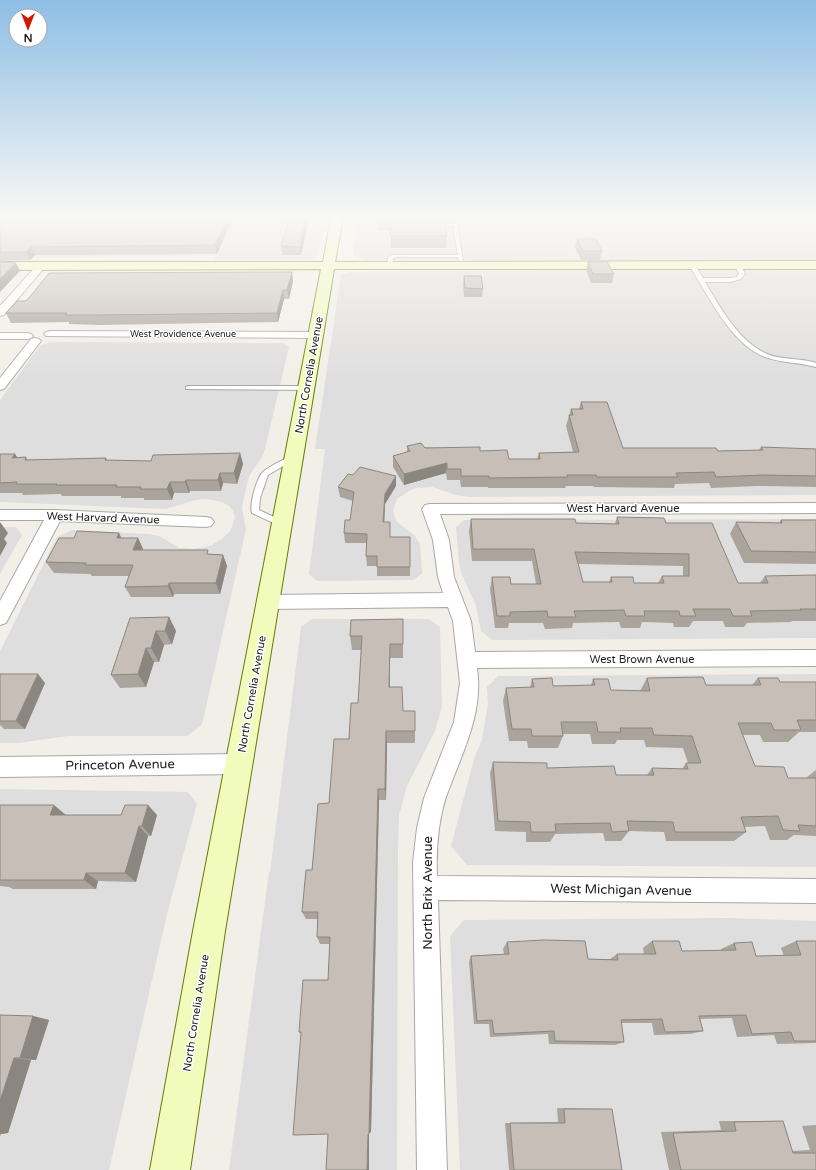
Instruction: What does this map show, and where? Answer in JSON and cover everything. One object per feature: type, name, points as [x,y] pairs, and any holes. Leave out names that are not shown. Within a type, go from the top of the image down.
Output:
[{"type":"main road","name":"North Cornelia Avenue","points":[[170,1170],[209,930],[328,273]]},
{"type":"street","points":[[0,313],[35,273]]},
{"type":"street","name":"West Providence Avenue","points":[[31,338],[43,339],[50,334],[316,335]]},
{"type":"street","points":[[0,336],[31,338],[0,386]]},
{"type":"street","name":"West Harvard Avenue","points":[[430,509],[816,508]]},
{"type":"street","name":"North Brix Avenue","points":[[430,509],[441,540],[446,577],[462,621],[470,683],[464,722],[435,798],[428,828],[425,862],[432,1170]]},
{"type":"street","name":"West Harvard Avenue","points":[[0,515],[55,515],[206,522]]},
{"type":"street","points":[[0,618],[55,515]]},
{"type":"street","points":[[268,602],[454,600]]},
{"type":"street","name":"West Brown Avenue","points":[[467,660],[816,658]]},
{"type":"street","name":"Princeton Avenue","points":[[0,767],[239,764]]},
{"type":"street","name":"West Michigan Avenue","points":[[426,888],[816,891]]},
{"type":"lane","points":[[697,273],[734,328],[747,344],[765,355],[816,365]]},
{"type":"lane","points":[[701,280],[730,280],[739,278],[742,273]]},
{"type":"lane","points":[[188,388],[307,388]]},
{"type":"shaded area","points":[[347,273],[816,273],[816,495],[468,497],[456,495],[432,487],[416,488],[397,499],[393,511],[397,522],[414,535],[420,544],[422,573],[414,580],[317,581],[309,574],[325,449],[315,449],[341,275]]},
{"type":"shaded area","points":[[50,342],[282,343],[289,347],[265,449],[262,457],[249,476],[242,507],[246,529],[202,725],[187,736],[68,736],[18,743],[0,743],[0,651],[57,537],[72,530],[148,534],[159,536],[180,548],[194,549],[210,546],[222,539],[231,530],[235,517],[229,506],[222,502],[206,499],[196,500],[166,509],[0,502],[0,400],[40,346]]},
{"type":"shaded area","points":[[816,519],[816,638],[492,640],[481,631],[476,606],[462,575],[459,563],[456,527],[464,520]]},
{"type":"shaded area","points":[[0,527],[16,527],[22,535],[0,574]]},
{"type":"shaded area","points":[[312,619],[429,619],[440,627],[442,707],[435,731],[407,786],[399,815],[397,1170],[229,1170],[270,872],[301,627]]},
{"type":"shaded area","points":[[816,674],[816,867],[467,865],[451,846],[474,759],[482,739],[488,704],[487,687],[498,676]]},
{"type":"shaded area","points":[[0,789],[188,792],[197,804],[167,914],[109,1170],[0,1170]]},
{"type":"shaded area","points":[[728,918],[816,921],[816,1170],[460,1170],[450,936],[464,920]]},
{"type":"building","points":[[0,273],[6,273],[0,279]]},
{"type":"building","points":[[49,273],[292,273],[287,290],[283,290],[277,313],[65,315],[67,313],[6,313],[17,301],[25,301],[29,298]]},
{"type":"building","points":[[592,273],[613,273],[614,274],[593,274]]},
{"type":"building","points":[[464,276],[481,276],[483,289],[465,288]]},
{"type":"building","points":[[581,402],[607,402],[623,448],[716,448],[718,451],[763,450],[761,447],[816,449],[816,476],[763,475],[716,477],[714,472],[676,473],[678,477],[597,477],[596,475],[567,475],[568,477],[489,478],[489,476],[461,476],[461,469],[447,469],[447,463],[404,474],[393,456],[410,451],[407,446],[421,443],[425,448],[480,447],[480,451],[507,450],[509,459],[540,459],[539,453],[579,452],[569,415],[573,415],[571,409],[583,409]]},
{"type":"building","points":[[240,453],[234,473],[220,473],[218,480],[186,480],[185,482],[170,482],[167,489],[116,487],[117,485],[16,484],[17,482],[0,483],[0,454],[15,454],[12,458],[26,457],[25,460],[106,458],[105,460],[151,461],[153,455]]},
{"type":"building","points":[[360,467],[396,476],[385,494],[383,522],[390,522],[390,537],[410,537],[410,567],[377,567],[377,556],[366,556],[367,534],[344,533],[345,520],[350,520],[354,492],[338,487],[348,474],[353,475]]},
{"type":"building","points":[[617,517],[664,518],[666,523],[712,523],[738,583],[768,583],[765,576],[816,575],[816,609],[750,611],[752,616],[733,616],[730,609],[693,609],[696,616],[680,616],[679,611],[644,611],[645,616],[626,616],[624,610],[574,611],[576,617],[548,617],[547,611],[510,612],[510,616],[497,616],[492,577],[510,577],[511,584],[541,584],[534,549],[473,549],[471,519],[575,519],[576,523],[619,524]],"holes":[[[575,552],[689,554],[689,576],[662,576],[664,583],[634,583],[633,577],[611,577],[612,582],[583,582]]]},
{"type":"building","points":[[781,520],[816,520],[816,552],[751,551],[736,522],[782,523]]},
{"type":"building","points":[[77,531],[119,533],[117,538],[138,538],[133,550],[208,550],[207,554],[223,555],[216,583],[169,583],[168,586],[125,587],[133,565],[85,565],[86,563],[46,562],[59,538],[74,538]]},
{"type":"building","points":[[169,617],[165,631],[156,631],[151,648],[146,648],[138,674],[111,675],[130,618]]},
{"type":"building","points":[[403,619],[403,644],[390,644],[389,687],[402,687],[403,711],[415,711],[415,731],[386,731],[385,789],[378,789],[367,1170],[326,1170],[328,1134],[293,1135],[301,1032],[299,1032],[303,980],[328,980],[330,937],[317,937],[318,912],[302,912],[306,870],[312,870],[318,804],[329,803],[334,739],[349,739],[351,703],[358,703],[362,636],[350,636],[351,620]]},
{"type":"building","points":[[0,674],[38,674],[16,721],[0,721]]},
{"type":"building","points":[[703,677],[706,685],[761,685],[758,678],[778,678],[780,682],[816,682],[816,720],[797,720],[801,730],[774,730],[771,723],[738,723],[755,766],[784,767],[788,778],[816,778],[816,826],[798,825],[800,831],[783,830],[778,816],[741,817],[746,832],[675,832],[673,822],[627,821],[629,831],[612,832],[610,823],[555,824],[556,832],[531,832],[530,822],[498,821],[493,762],[547,763],[547,768],[614,766],[616,775],[654,775],[652,768],[688,769],[686,763],[701,763],[692,736],[654,735],[652,728],[620,728],[621,732],[598,732],[596,722],[561,722],[563,736],[532,736],[531,729],[512,729],[506,688],[534,687],[532,679],[552,678],[553,686],[595,685],[593,679],[608,679],[611,690],[650,691],[647,678]]},
{"type":"building","points":[[0,805],[54,805],[50,815],[121,815],[125,805],[148,805],[142,826],[139,826],[125,873],[86,873],[84,880],[0,880]]},
{"type":"building","points":[[544,940],[585,941],[588,959],[618,960],[617,954],[656,954],[652,941],[679,941],[682,951],[736,950],[734,943],[752,942],[756,956],[801,955],[796,941],[816,941],[816,1041],[794,1041],[791,1032],[752,1034],[746,1015],[699,1016],[703,1031],[665,1032],[662,1019],[621,1020],[624,1042],[555,1041],[554,1031],[494,1034],[492,1020],[477,1021],[471,956],[509,954],[507,942]]},
{"type":"building","points":[[0,1015],[33,1016],[20,1058],[14,1058],[0,1101]]},
{"type":"building","points":[[564,1109],[612,1109],[622,1170],[514,1170],[510,1123],[565,1123]]},
{"type":"building","points":[[783,1121],[793,1153],[816,1153],[816,1170],[681,1170],[673,1133],[736,1131],[734,1122]]}]
